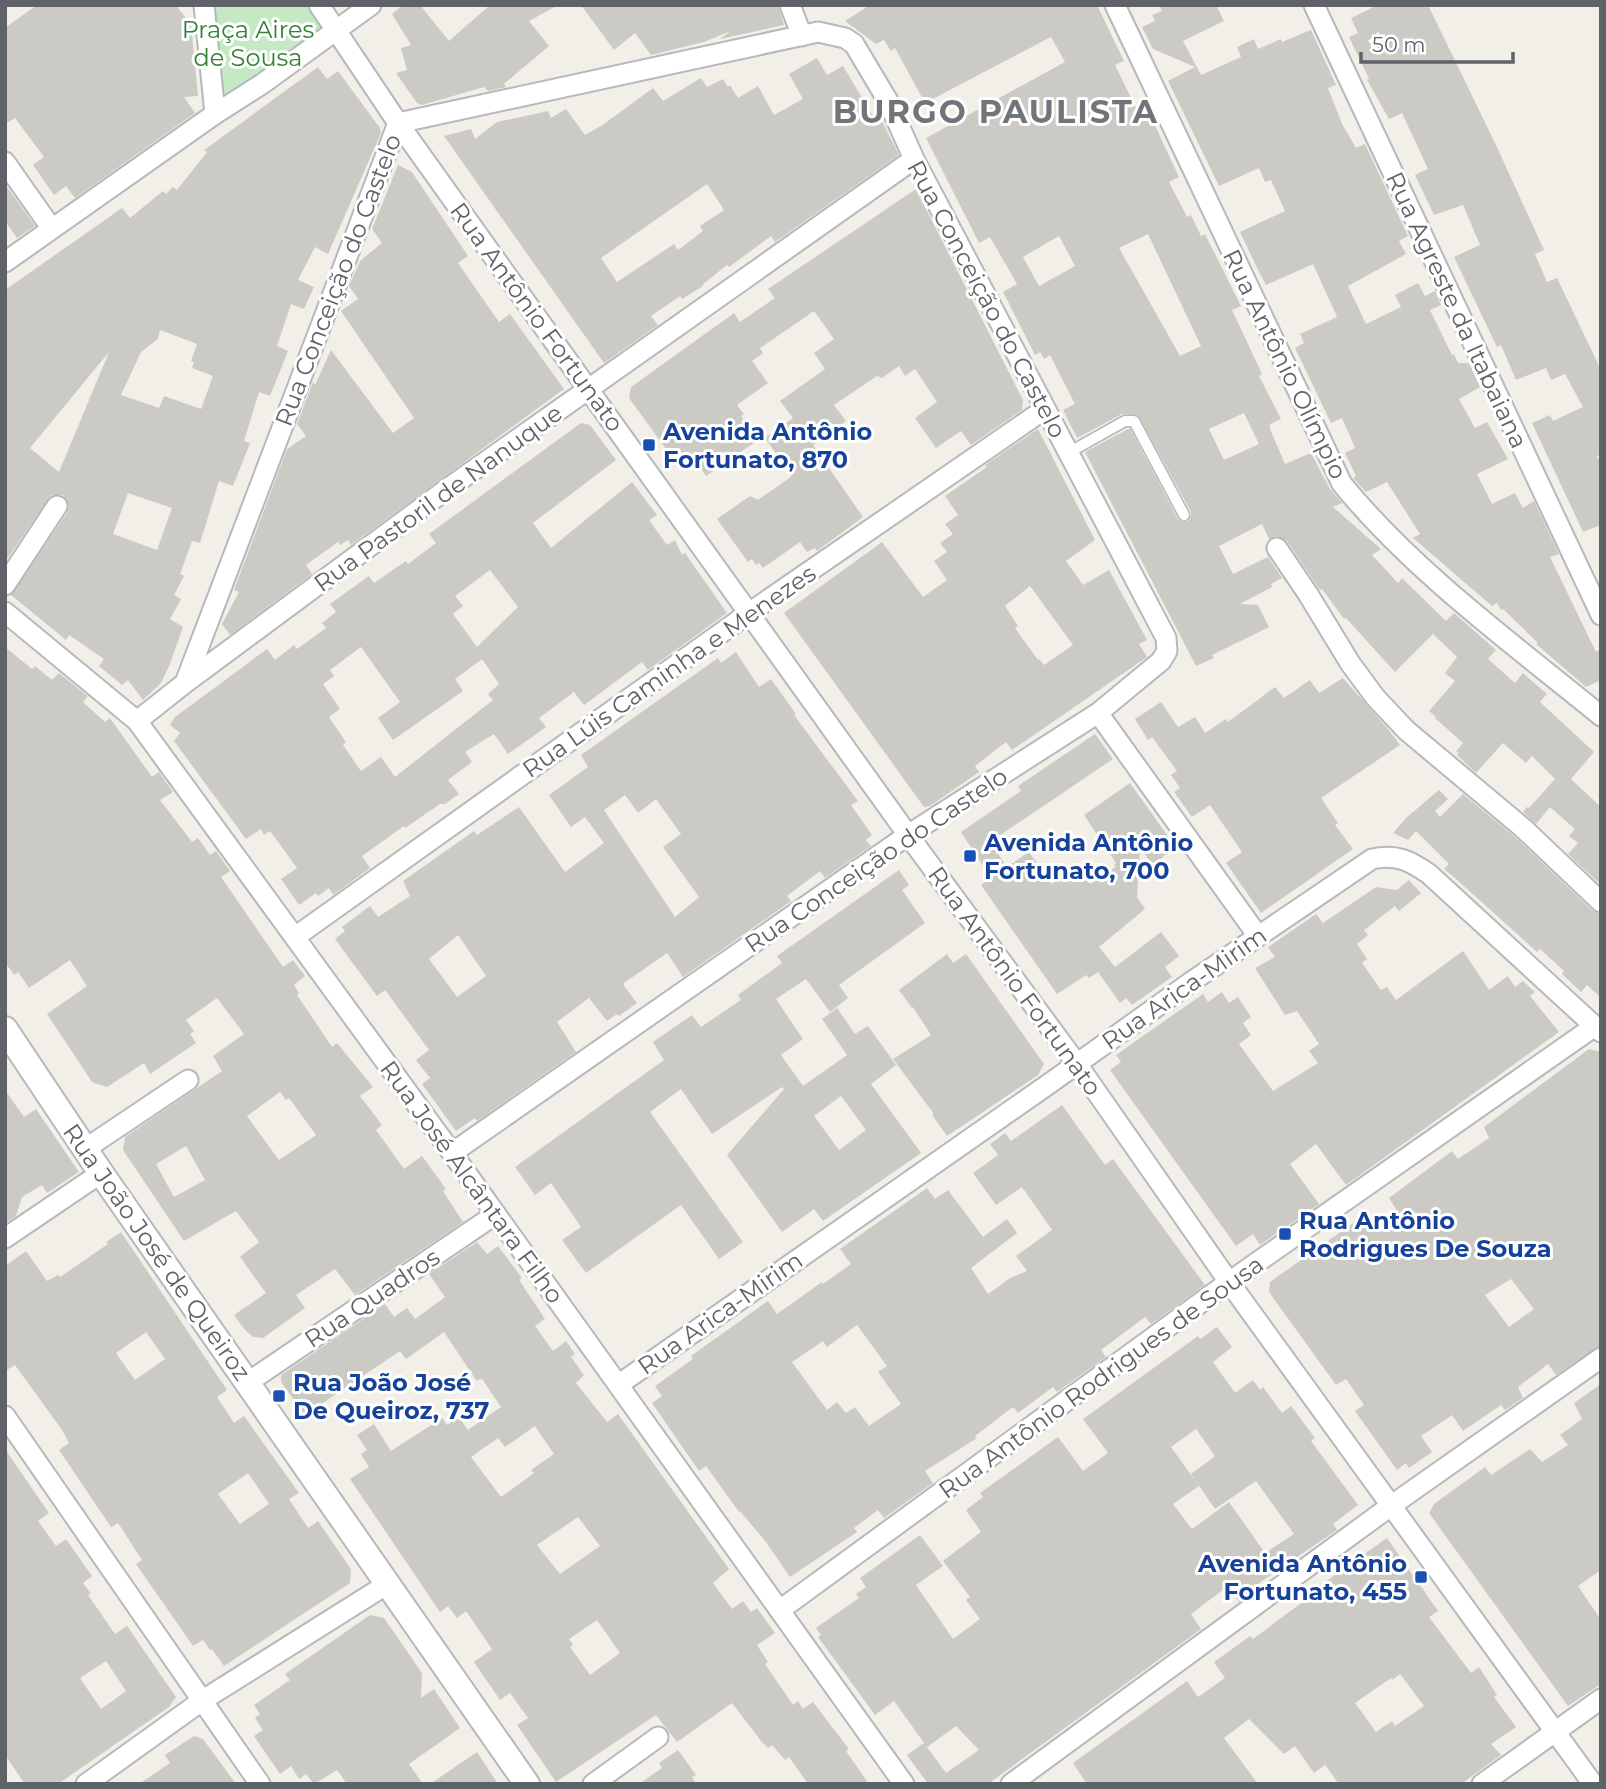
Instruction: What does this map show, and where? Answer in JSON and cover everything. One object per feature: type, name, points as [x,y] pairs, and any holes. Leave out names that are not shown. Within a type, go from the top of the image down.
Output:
[{"type":"street","points":[[204,5],[215,114]]},
{"type":"street","name":"Rua Antônio Fortunato","points":[[319,5],[398,123],[588,389],[908,835],[1077,1064],[1229,1282],[1593,1784]]},
{"type":"street","points":[[5,262],[338,31],[371,5]]},
{"type":"street","points":[[790,5],[802,36]]},
{"type":"street","name":"Rua Antônio Olímpio","points":[[1115,5],[1342,484],[1366,514],[1483,622],[1601,716]]},
{"type":"street","name":"Rua Agreste da Itabaiana","points":[[1314,5],[1601,615]]},
{"type":"street","name":"Rua Conceição do Castelo","points":[[185,683],[398,123],[818,32],[845,37],[854,44],[888,101],[914,159],[1166,638],[1167,651],[1161,661],[1098,713],[908,835],[453,1153]]},
{"type":"street","name":"Rua Pastoril de Nanuque","points":[[137,722],[185,683],[447,489],[914,159]]},
{"type":"street","points":[[5,162],[52,229]]},
{"type":"street","name":"Rua Lúis Caminha e Menezes","points":[[295,937],[749,613],[1045,409]]},
{"type":"street","points":[[5,585],[57,506]]},
{"type":"street","points":[[1277,548],[1350,663],[1375,697],[1406,730],[1523,828],[1601,902]]},
{"type":"street","name":"Rua José Alcântara Filho","points":[[5,611],[137,722],[453,1153],[904,1784]]},
{"type":"street","points":[[1098,713],[1258,936]]},
{"type":"street","name":"Rua Arica-Mirim","points":[[618,1385],[1372,859],[1398,856],[1410,860],[1429,874],[1598,1029]]},
{"type":"street","name":"Rua João José de Queiroz","points":[[5,1029],[101,1173],[527,1784]]},
{"type":"street","name":"Rua Antônio Rodrigues de Sousa","points":[[780,1610],[1229,1282],[1598,1029]]},
{"type":"street","points":[[85,1149],[188,1080]]},
{"type":"street","points":[[5,1238],[101,1173]]},
{"type":"street","name":"Rua Quadros","points":[[247,1383],[496,1214]]},
{"type":"street","points":[[1011,1784],[1392,1505],[1601,1358]]},
{"type":"street","points":[[5,1416],[260,1784]]},
{"type":"street","points":[[86,1784],[202,1700],[389,1583]]},
{"type":"street","points":[[1482,1784],[1601,1699]]},
{"type":"street","points":[[593,1784],[658,1737]]},
{"type":"lane","points":[[1068,453],[1125,421],[1134,421],[1184,514]]},
{"type":"green space","name":"Praça Aires de Sousa","points":[[208,5],[316,5],[333,29],[212,118]]},
{"type":"building","points":[[37,5],[176,5],[191,25],[198,96],[184,97],[195,113],[75,198],[66,186],[54,195],[33,165],[44,157],[15,118],[5,124],[5,28]]},
{"type":"building","points":[[403,5],[420,5],[449,41],[490,5],[558,5],[529,21],[549,46],[504,84],[506,87],[488,91],[484,87],[422,105],[417,103],[396,73],[407,70],[401,48],[411,45],[392,14]]},
{"type":"building","points":[[581,5],[778,5],[784,25],[720,39],[731,31],[704,42],[651,55],[635,33],[614,50]]},
{"type":"building","points":[[870,5],[1097,5],[1124,61],[1115,65],[1136,108],[1145,104],[1179,177],[1169,182],[1187,217],[1191,215],[1201,236],[1205,234],[1241,306],[1232,310],[1262,374],[1259,376],[1281,419],[1270,424],[1270,429],[1285,464],[1311,453],[1330,489],[1342,503],[1333,507],[1381,549],[1372,555],[1398,583],[1402,578],[1446,621],[1454,613],[1496,650],[1488,659],[1515,683],[1523,673],[1547,694],[1540,702],[1594,752],[1571,779],[1601,807],[1601,885],[1568,854],[1578,843],[1569,836],[1575,829],[1550,807],[1536,824],[1523,812],[1555,779],[1532,756],[1526,763],[1503,743],[1476,773],[1457,755],[1459,753],[1456,751],[1463,743],[1429,711],[1455,681],[1445,673],[1457,657],[1433,634],[1395,672],[1346,618],[1344,619],[1322,589],[1320,590],[1287,541],[1277,536],[1269,539],[1262,524],[1219,546],[1233,574],[1268,557],[1282,578],[1271,584],[1272,587],[1240,604],[1258,605],[1269,627],[1212,655],[1214,658],[1196,666],[1085,452],[1130,428],[1178,519],[1188,521],[1191,512],[1138,415],[1122,414],[1077,438],[1063,410],[1075,404],[1050,355],[1044,359],[1040,352],[1035,355],[1003,292],[1017,284],[990,237],[979,243],[926,138],[1065,62],[1051,37],[925,103],[895,48],[891,51],[884,40],[876,44],[845,21]],"holes":[[[1148,234],[1201,346],[1180,356],[1119,248]],[[1059,236],[1075,266],[1039,286],[1023,257]],[[1244,413],[1259,444],[1224,460],[1209,429]]]},
{"type":"building","points":[[1159,5],[1216,5],[1224,21],[1183,41],[1201,75],[1241,57],[1237,47],[1254,39],[1258,49],[1311,30],[1336,85],[1328,88],[1342,124],[1356,148],[1365,144],[1408,236],[1399,241],[1406,254],[1348,286],[1366,324],[1401,307],[1395,295],[1418,283],[1425,296],[1435,291],[1441,305],[1430,310],[1452,355],[1454,354],[1458,363],[1469,363],[1480,387],[1459,399],[1475,428],[1487,422],[1508,459],[1477,474],[1492,504],[1515,493],[1523,508],[1534,501],[1559,554],[1550,557],[1596,652],[1601,649],[1601,680],[1586,687],[1536,644],[1538,643],[1501,610],[1497,603],[1492,606],[1413,538],[1420,534],[1387,482],[1366,492],[1353,478],[1356,476],[1345,453],[1355,448],[1342,418],[1331,423],[1295,348],[1304,343],[1300,334],[1337,317],[1313,264],[1266,285],[1240,232],[1285,211],[1271,180],[1265,182],[1259,168],[1219,186],[1168,81],[1195,67],[1153,49],[1142,27],[1155,21],[1152,15],[1162,11]]},
{"type":"building","points":[[1378,5],[1428,5],[1544,250],[1535,254],[1547,282],[1557,278],[1601,370],[1601,455],[1597,456],[1601,464],[1601,525],[1583,532],[1532,423],[1550,415],[1553,421],[1583,407],[1565,374],[1551,380],[1546,368],[1516,380],[1501,345],[1497,347],[1454,257],[1480,245],[1463,205],[1434,215],[1415,175],[1428,169],[1402,113],[1389,119],[1367,80],[1369,79],[1349,37],[1358,33],[1351,18]]},
{"type":"building","points":[[817,58],[827,75],[843,66],[876,121],[881,119],[899,155],[775,242],[771,236],[729,267],[727,265],[703,286],[682,299],[680,296],[651,316],[658,325],[604,363],[444,136],[471,129],[475,139],[497,122],[548,111],[551,118],[566,109],[585,135],[653,88],[663,101],[701,78],[707,87],[723,79],[738,98],[758,86],[774,115],[803,99],[789,74]],"holes":[[[707,184],[724,210],[700,226],[703,231],[678,250],[674,244],[617,282],[601,258]]]},
{"type":"building","points":[[318,67],[327,79],[338,71],[381,133],[328,254],[315,247],[298,280],[314,287],[304,309],[291,304],[277,346],[288,351],[270,396],[259,392],[244,441],[250,443],[233,486],[219,481],[200,543],[192,541],[180,574],[184,576],[174,595],[181,599],[170,619],[183,627],[161,683],[143,700],[128,680],[122,685],[99,666],[104,659],[69,635],[66,640],[11,595],[67,513],[69,506],[63,495],[51,495],[5,562],[5,290],[122,208],[130,218],[163,191],[166,194],[173,187],[177,190],[207,152],[204,150]],"holes":[[[160,330],[197,344],[191,361],[194,362],[192,368],[213,376],[201,409],[164,396],[159,408],[121,395],[141,352],[158,339]],[[109,352],[59,472],[30,448]],[[128,493],[172,508],[157,550],[113,534]]]},
{"type":"building","points":[[398,165],[412,172],[468,256],[458,263],[499,322],[510,314],[564,389],[351,545],[348,540],[340,545],[338,542],[306,565],[312,574],[230,635],[222,624],[239,592],[234,590],[287,449],[306,436],[297,424],[313,382],[315,385],[331,350],[393,433],[414,418],[341,311],[358,299],[349,286],[360,261],[382,243],[372,229]]},
{"type":"building","points":[[5,184],[35,226],[17,238],[5,221]]},
{"type":"building","points":[[916,189],[1023,400],[1022,410],[971,445],[961,431],[936,448],[915,418],[937,402],[915,369],[905,376],[899,366],[882,378],[877,376],[834,405],[846,421],[813,445],[863,517],[817,551],[815,548],[807,552],[800,542],[763,568],[759,563],[756,565],[752,559],[748,562],[717,519],[750,496],[758,500],[792,476],[765,438],[793,418],[780,401],[825,369],[814,353],[834,339],[814,311],[760,348],[763,353],[752,361],[768,383],[737,405],[744,414],[741,416],[758,440],[706,476],[691,454],[677,464],[629,398],[631,387],[734,313],[740,322],[775,298],[768,289]]},
{"type":"building","points":[[581,423],[590,425],[616,460],[533,523],[551,548],[632,482],[657,515],[649,520],[667,545],[675,540],[682,555],[685,553],[727,613],[648,670],[642,662],[584,705],[574,692],[539,718],[546,727],[508,754],[494,734],[465,752],[472,762],[448,780],[459,794],[405,828],[404,826],[362,856],[370,868],[333,895],[329,888],[299,905],[281,879],[297,868],[270,831],[264,835],[261,829],[246,839],[174,741],[180,733],[170,725],[175,717],[267,649],[275,660],[294,645],[297,649],[326,628],[322,623],[336,612],[330,604],[369,576],[374,583],[406,561],[408,564],[436,543],[429,534]],"holes":[[[490,570],[518,607],[477,647],[453,614],[463,606],[455,596]],[[361,647],[400,702],[378,718],[393,740],[463,691],[455,679],[482,659],[499,684],[488,694],[493,700],[395,777],[381,757],[361,771],[343,745],[346,742],[329,717],[340,709],[323,684],[334,676],[330,670]]]},
{"type":"building","points":[[1038,429],[1095,540],[1066,561],[1083,585],[1109,570],[1147,640],[1139,644],[1147,657],[1012,750],[1006,742],[975,766],[979,772],[930,806],[924,807],[784,613],[882,542],[923,597],[947,580],[934,561],[947,552],[940,543],[953,534],[945,524],[958,515],[945,496],[987,467],[985,465]],"holes":[[[1030,586],[1073,645],[1044,665],[1015,628],[1018,626],[1005,606]]]},
{"type":"building","points":[[5,647],[32,669],[35,666],[52,680],[59,673],[88,696],[83,702],[105,722],[110,718],[152,777],[159,772],[173,792],[160,800],[192,842],[198,838],[210,855],[216,851],[230,871],[221,877],[283,967],[293,960],[305,976],[294,985],[299,993],[297,995],[332,1047],[337,1043],[373,1087],[360,1096],[382,1125],[376,1130],[404,1169],[422,1156],[446,1189],[443,1191],[463,1222],[355,1295],[335,1269],[296,1295],[305,1308],[263,1338],[253,1337],[234,1315],[266,1293],[240,1257],[259,1242],[236,1211],[184,1241],[123,1150],[125,1137],[222,1071],[213,1056],[244,1034],[217,998],[186,1020],[194,1031],[190,1034],[196,1043],[150,1074],[144,1063],[107,1087],[92,1082],[47,1014],[87,986],[70,960],[29,988],[18,972],[14,975],[5,962]],"holes":[[[280,1092],[286,1100],[289,1098],[316,1135],[279,1160],[247,1116]],[[186,1146],[205,1180],[174,1197],[156,1164]]]},
{"type":"building","points":[[736,652],[759,687],[771,679],[796,714],[794,715],[858,801],[851,805],[872,835],[866,840],[871,846],[825,878],[820,871],[787,896],[791,901],[683,977],[667,953],[624,983],[637,1003],[619,1016],[617,1014],[607,1021],[589,998],[557,1022],[576,1052],[477,1121],[475,1118],[456,1131],[422,1084],[430,1078],[416,1060],[429,1050],[385,990],[377,996],[335,939],[345,931],[342,927],[370,906],[378,917],[410,896],[403,881],[474,831],[477,835],[519,807],[565,872],[604,843],[585,817],[571,827],[549,795],[588,767],[581,755],[718,658],[721,663]],"holes":[[[625,795],[638,813],[656,799],[681,834],[663,847],[699,897],[675,917],[604,810]],[[458,935],[486,976],[457,997],[429,959]]]},
{"type":"building","points":[[1343,678],[1400,745],[1321,798],[1338,823],[1335,825],[1353,849],[1261,913],[1226,863],[1242,852],[1210,805],[1192,817],[1174,792],[1180,788],[1171,775],[1177,771],[1152,737],[1148,740],[1135,719],[1161,702],[1178,727],[1195,717],[1205,733],[1226,719],[1228,722],[1275,687],[1284,698],[1310,680],[1319,693]]},
{"type":"building","points":[[1095,734],[1113,759],[990,842],[1007,867],[1029,852],[1052,884],[1074,865],[1090,884],[1116,867],[1116,863],[1084,815],[1130,783],[1175,846],[1153,866],[1140,847],[1137,897],[1145,909],[1099,947],[1115,967],[1161,932],[1179,956],[1165,967],[1172,977],[1132,1005],[1126,998],[1120,1003],[1098,972],[1089,978],[1086,975],[1057,994],[981,885],[991,878],[961,832],[1021,791],[1018,786]]},
{"type":"building","points":[[1439,790],[1448,799],[1435,811],[1440,817],[1463,794],[1515,837],[1593,911],[1601,914],[1601,998],[1587,985],[1581,992],[1562,974],[1564,971],[1540,949],[1537,952],[1444,869],[1449,864],[1416,831],[1408,840],[1393,833]]},
{"type":"building","points":[[899,870],[909,885],[902,890],[925,923],[839,985],[848,998],[830,1012],[806,979],[776,999],[803,1039],[781,1055],[803,1086],[847,1055],[822,1019],[837,1008],[855,1034],[868,1026],[896,1065],[871,1084],[921,1153],[823,1221],[814,1209],[782,1232],[727,1155],[784,1089],[782,1087],[712,1134],[681,1089],[650,1112],[743,1242],[719,1259],[681,1205],[586,1273],[562,1240],[581,1227],[551,1183],[535,1195],[515,1167],[664,1060],[653,1042],[692,1015],[701,1027],[741,1000],[738,995],[782,963],[777,956]],"holes":[[[841,1096],[866,1130],[839,1150],[814,1116]]]},
{"type":"building","points":[[1409,880],[1421,893],[1399,911],[1395,906],[1364,930],[1368,935],[1357,944],[1367,959],[1362,963],[1381,990],[1387,987],[1396,1000],[1463,951],[1489,990],[1508,976],[1515,987],[1523,981],[1535,992],[1530,996],[1559,1032],[1346,1185],[1316,1144],[1290,1164],[1319,1204],[1260,1245],[1253,1234],[1236,1246],[1110,1070],[1121,1062],[1116,1055],[1203,994],[1208,1002],[1222,992],[1229,1003],[1238,997],[1251,1017],[1243,1023],[1251,1035],[1239,1044],[1273,1091],[1318,1063],[1309,1051],[1319,1044],[1297,1011],[1285,1015],[1255,968],[1275,957],[1268,947],[1316,914],[1323,923],[1376,887],[1397,890]]},
{"type":"building","points":[[947,954],[953,963],[966,954],[1044,1064],[1038,1075],[947,1136],[893,1059],[931,1035],[899,990]]},
{"type":"building","points":[[1589,1049],[1601,1052],[1601,1345],[1556,1375],[1548,1364],[1518,1387],[1523,1398],[1505,1410],[1501,1405],[1463,1431],[1452,1415],[1421,1436],[1432,1452],[1409,1468],[1406,1463],[1397,1470],[1355,1411],[1364,1405],[1346,1379],[1336,1385],[1269,1292],[1270,1282],[1363,1216],[1371,1228],[1396,1209],[1389,1198],[1452,1151],[1458,1159],[1489,1138],[1484,1127]],"holes":[[[1511,1279],[1534,1309],[1509,1327],[1485,1295]]]},
{"type":"building","points":[[5,1090],[24,1117],[36,1109],[79,1172],[47,1193],[42,1185],[22,1197],[16,1216],[5,1223]]},
{"type":"building","points":[[1062,1105],[1105,1165],[1113,1159],[1205,1285],[1151,1324],[1145,1317],[1101,1350],[1106,1357],[1057,1392],[1053,1387],[1018,1413],[1013,1407],[975,1436],[977,1438],[925,1471],[933,1483],[884,1518],[878,1510],[854,1528],[857,1532],[790,1577],[706,1466],[699,1471],[652,1403],[662,1396],[655,1386],[693,1359],[691,1356],[768,1301],[777,1314],[851,1264],[840,1249],[927,1188],[935,1199],[948,1190],[983,1237],[1007,1219],[1017,1233],[971,1268],[988,1294],[1010,1278],[1027,1271],[1016,1256],[1052,1230],[1022,1187],[996,1205],[973,1173],[998,1155],[990,1144],[1005,1133],[1011,1141]],"holes":[[[857,1325],[887,1366],[878,1372],[901,1404],[869,1426],[855,1407],[846,1413],[837,1402],[827,1410],[792,1362],[823,1341],[827,1347]]]},
{"type":"building","points":[[121,1232],[227,1390],[217,1397],[234,1423],[244,1416],[299,1493],[289,1499],[308,1528],[318,1521],[351,1569],[350,1583],[224,1666],[203,1640],[193,1646],[136,1564],[142,1560],[118,1523],[111,1527],[59,1450],[69,1443],[62,1430],[15,1365],[5,1371],[5,1266],[26,1251],[47,1281],[58,1275],[60,1277],[108,1244],[106,1242]],"holes":[[[146,1332],[165,1359],[135,1380],[116,1353]],[[248,1473],[269,1504],[240,1524],[218,1494]]]},
{"type":"building","points":[[477,1242],[487,1254],[498,1246],[522,1278],[519,1280],[545,1319],[535,1326],[553,1351],[566,1341],[575,1354],[571,1357],[584,1375],[576,1383],[607,1422],[618,1414],[729,1569],[713,1583],[732,1609],[743,1601],[751,1612],[757,1608],[775,1633],[757,1645],[768,1662],[765,1664],[793,1705],[798,1701],[803,1709],[813,1702],[849,1749],[846,1751],[869,1784],[808,1784],[789,1757],[785,1760],[772,1745],[768,1748],[761,1741],[732,1703],[677,1742],[656,1715],[556,1782],[517,1725],[528,1718],[510,1693],[500,1700],[474,1662],[492,1649],[466,1611],[457,1618],[448,1606],[440,1612],[350,1479],[369,1467],[361,1454],[367,1450],[357,1435],[374,1424],[391,1451],[442,1418],[447,1425],[459,1417],[468,1430],[501,1407],[482,1379],[476,1380],[444,1332],[406,1359],[400,1351],[305,1415],[281,1382],[281,1375],[385,1304],[394,1317],[407,1308],[415,1319],[445,1297],[429,1274]],"holes":[[[535,1426],[554,1454],[531,1470],[534,1473],[501,1497],[471,1457],[498,1438],[505,1447]],[[578,1517],[600,1546],[560,1574],[537,1545]],[[597,1620],[620,1653],[590,1675],[570,1647],[573,1645],[569,1639]]]},
{"type":"building","points":[[1217,1327],[1232,1347],[1213,1362],[1235,1393],[1253,1380],[1260,1390],[1263,1387],[1282,1413],[1291,1406],[1315,1438],[1311,1441],[1358,1505],[1333,1524],[1337,1530],[1259,1583],[1261,1586],[1239,1602],[1228,1586],[1191,1614],[1201,1629],[988,1784],[928,1784],[907,1755],[924,1743],[946,1773],[979,1750],[956,1726],[927,1747],[894,1701],[875,1715],[818,1637],[821,1635],[816,1628],[859,1598],[856,1594],[866,1587],[860,1578],[920,1535],[943,1566],[916,1585],[953,1639],[980,1619],[966,1600],[970,1597],[943,1561],[981,1532],[966,1510],[983,1497],[980,1493],[1058,1437],[1083,1471],[1108,1453],[1083,1419],[1198,1336],[1200,1339]],"holes":[[[1196,1429],[1215,1456],[1191,1474],[1215,1509],[1256,1481],[1294,1534],[1265,1553],[1229,1502],[1192,1529],[1173,1504],[1199,1486],[1171,1447]]]},
{"type":"building","points":[[1601,1384],[1601,1570],[1578,1586],[1601,1620],[1601,1684],[1568,1706],[1429,1513],[1434,1504],[1485,1467],[1491,1475],[1530,1449],[1542,1462],[1568,1445],[1560,1435],[1582,1419],[1574,1403]]},
{"type":"building","points":[[5,1449],[49,1513],[38,1521],[56,1546],[66,1539],[92,1576],[83,1583],[91,1594],[88,1595],[115,1634],[127,1626],[176,1697],[169,1707],[58,1784],[25,1784],[5,1755]],"holes":[[[106,1661],[126,1691],[101,1709],[80,1678]]]},
{"type":"building","points":[[1387,1538],[1438,1611],[1429,1617],[1471,1673],[1479,1667],[1497,1695],[1494,1697],[1516,1727],[1491,1744],[1501,1755],[1461,1784],[1339,1784],[1325,1765],[1314,1773],[1295,1746],[1284,1754],[1249,1719],[1224,1738],[1258,1784],[1087,1784],[1073,1763],[1187,1681],[1198,1697],[1225,1678],[1214,1662],[1250,1636],[1253,1639],[1323,1587],[1321,1585]],"holes":[[[1400,1674],[1424,1706],[1395,1726],[1392,1721],[1376,1732],[1355,1703]]]},
{"type":"building","points":[[370,1615],[384,1618],[422,1673],[421,1698],[434,1689],[460,1728],[409,1764],[423,1784],[347,1784],[337,1770],[314,1784],[306,1774],[299,1779],[291,1766],[280,1774],[254,1736],[263,1730],[255,1718],[260,1714],[254,1705],[290,1680],[285,1674]]},
{"type":"building","points":[[194,1736],[203,1739],[236,1784],[139,1784],[170,1763],[165,1755]]},
{"type":"building","points":[[678,1750],[696,1775],[692,1777],[696,1784],[639,1784],[662,1768],[659,1763]]},
{"type":"building","points":[[477,1752],[498,1784],[430,1784]]},
{"type":"place","name":"Avenida Antônio Fortunato, 870","points":[[649,445]]},
{"type":"place","name":"Avenida Antônio Fortunato, 700","points":[[970,856]]},
{"type":"place","name":"Rua Antônio Rodrigues De Souza","points":[[1285,1234]]},
{"type":"place","name":"Rua João José De Queiroz, 737","points":[[279,1396]]},
{"type":"place","name":"Avenida Antônio Fortunato, 455","points":[[1421,1577]]},
{"type":"district","name":"BURGO PAULISTA","points":[[996,111]]}]
